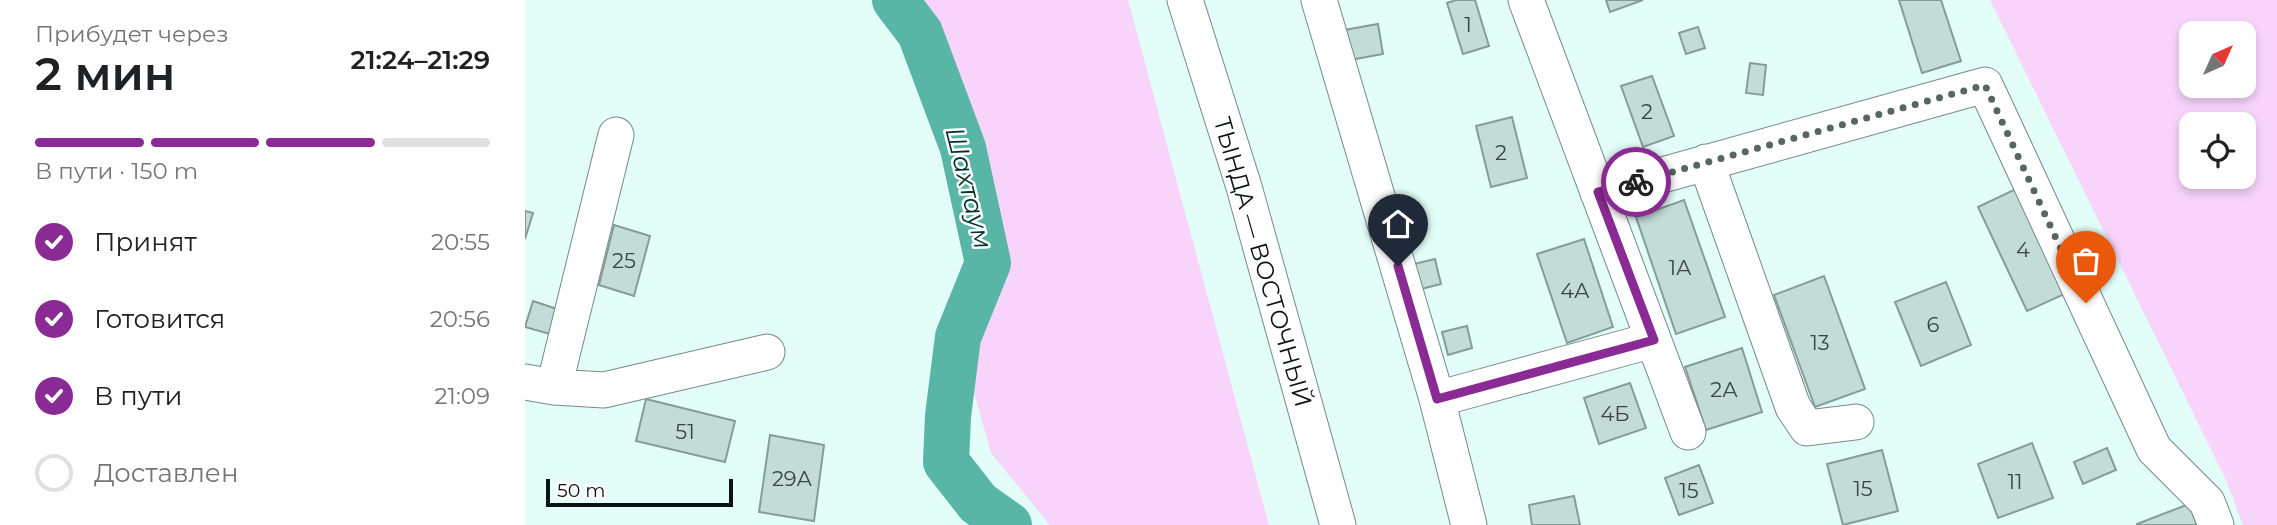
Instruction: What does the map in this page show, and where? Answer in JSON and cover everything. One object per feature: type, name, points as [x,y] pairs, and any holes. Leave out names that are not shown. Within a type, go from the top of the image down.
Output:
[{"type":"street","name":"ТЫНДА — ВОСТОЧНЫЙ","points":[[1185,0],[1244,187],[1338,525]]},
{"type":"street","points":[[1319,0],[1437,399],[1469,525]]},
{"type":"street","points":[[1526,0],[1688,432]]},
{"type":"street","points":[[1598,192],[1985,85],[2154,449],[2207,502],[2216,525]]},
{"type":"street","points":[[616,135],[539,385],[604,390],[767,352]]},
{"type":"street","points":[[1706,163],[1793,407],[1807,428],[1856,422]]},
{"type":"street","points":[[1437,399],[1654,340]]},
{"type":"shaded area","points":[[917,0],[1128,0],[1269,525],[1050,525],[991,453],[972,385],[972,329],[1001,278],[998,221],[984,138],[945,49]]},
{"type":"shaded area","points":[[1990,0],[2277,0],[2277,525],[2243,525],[2226,480]]},
{"type":"building","points":[[1475,0],[1489,46],[1463,54],[1447,3]]},
{"type":"building","points":[[1606,0],[1643,0],[1610,12]]},
{"type":"building","points":[[1899,0],[1941,0],[1961,61],[1922,73]]},
{"type":"building","points":[[1378,24],[1383,54],[1350,60],[1344,30]]},
{"type":"building","points":[[1698,27],[1705,48],[1686,54],[1679,33]]},
{"type":"building","points":[[1750,63],[1766,65],[1763,95],[1746,93]]},
{"type":"building","points":[[1652,76],[1674,136],[1643,147],[1621,86]]},
{"type":"building","points":[[1512,117],[1527,178],[1491,187],[1476,126]]},
{"type":"building","points":[[2020,187],[2069,292],[2027,311],[1978,207]]},
{"type":"building","points":[[1684,200],[1725,317],[1676,334],[1636,217]]},
{"type":"building","points":[[525,211],[533,213],[525,239]]},
{"type":"building","points":[[614,225],[650,236],[634,296],[599,285]]},
{"type":"building","points":[[1584,239],[1613,327],[1567,343],[1537,254]]},
{"type":"building","points":[[1435,259],[1441,284],[1413,291],[1406,266]]},
{"type":"building","points":[[1824,276],[1865,389],[1815,407],[1774,295]]},
{"type":"building","points":[[1946,282],[1971,345],[1921,366],[1895,302]]},
{"type":"building","points":[[533,301],[557,309],[550,334],[525,327]]},
{"type":"building","points":[[1467,326],[1472,348],[1448,355],[1442,332]]},
{"type":"building","points":[[1742,348],[1762,412],[1706,430],[1685,367]]},
{"type":"building","points":[[1630,383],[1646,428],[1599,444],[1584,398]]},
{"type":"building","points":[[646,399],[735,421],[725,462],[636,441]]},
{"type":"building","points":[[770,435],[824,445],[814,521],[759,512]]},
{"type":"building","points":[[2032,443],[2053,498],[1998,518],[1978,464]]},
{"type":"building","points":[[2107,448],[2116,470],[2083,484],[2074,462]]},
{"type":"building","points":[[1882,450],[1898,511],[1843,525],[1827,464]]},
{"type":"building","points":[[1699,465],[1713,503],[1679,515],[1665,478]]},
{"type":"building","points":[[1574,496],[1580,525],[1532,525],[1529,505]]},
{"type":"building","points":[[2189,504],[2197,525],[2137,525],[2137,524]]},
{"type":"waterway","name":"Шахтаум","points":[[895,0],[920,33],[963,148],[988,263],[958,337],[948,416],[946,462],[978,503],[1009,525]]},
{"type":"way so far","points":[[1636,182],[1985,85],[2086,303]]},
{"type":"route","points":[[1398,266],[1437,399],[1654,340],[1598,192],[1636,182]]}]
